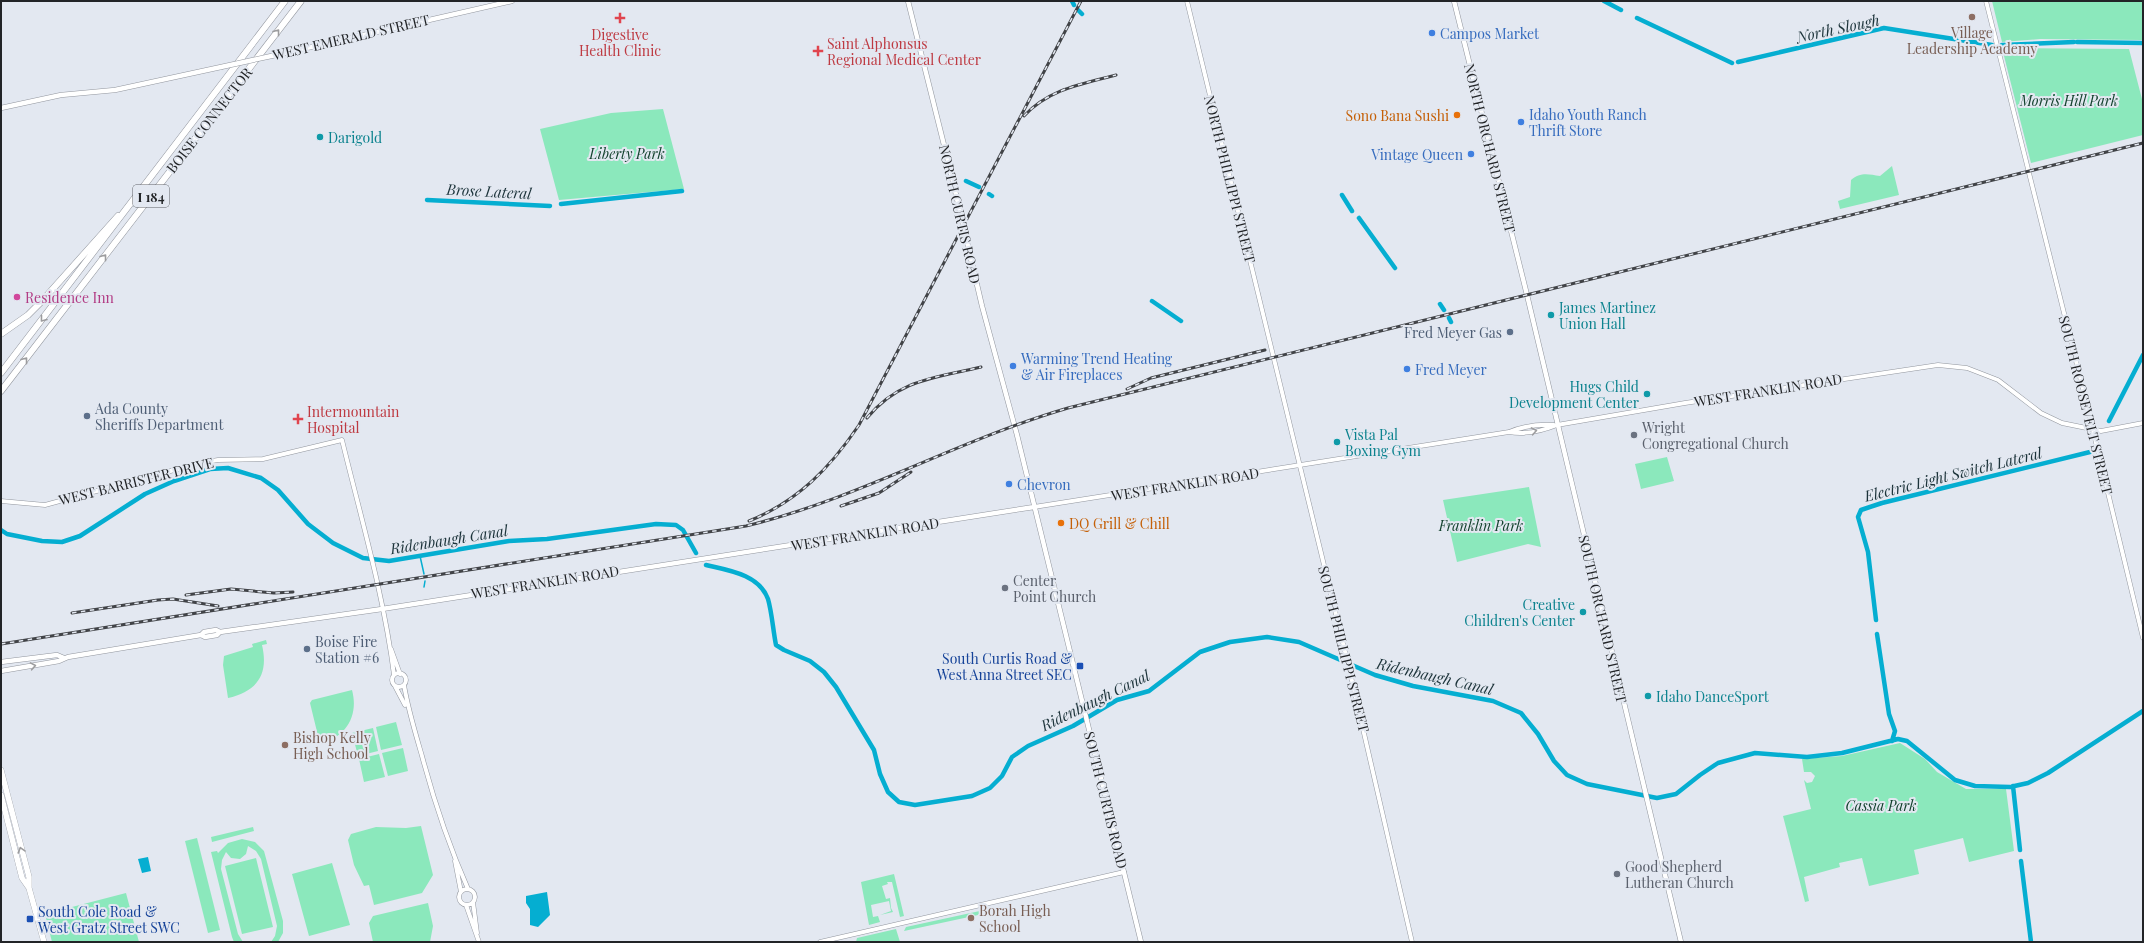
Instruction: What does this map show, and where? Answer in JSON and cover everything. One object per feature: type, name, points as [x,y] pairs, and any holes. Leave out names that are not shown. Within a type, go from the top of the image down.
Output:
[{"type":"highway","name":"BOISE CONNECTOR","points":[[1,373],[144,188],[285,1]]},
{"type":"highway","name":"BOISE CONNECTOR","points":[[1,391],[301,1]]},
{"type":"highway","points":[[1,334],[28,315],[42,301],[144,188]]},
{"type":"main road","name":"WEST EMERALD STREET","points":[[1,108],[61,94],[115,90],[512,1]]},
{"type":"main road","name":"NORTH CURTIS ROAD","points":[[908,1],[951,173],[982,306],[1014,426]]},
{"type":"main road","name":"NORTH ORCHARD STREET","points":[[1454,1],[1527,294]]},
{"type":"main road","name":"SOUTH ORCHARD STREET","points":[[1527,294],[1681,942]]},
{"type":"main road","name":"SOUTH CURTIS ROAD","points":[[1014,426],[1141,942]]},
{"type":"main road","name":"WEST FRANKLIN ROAD","points":[[1,671],[60,661],[64,658],[201,635],[204,632],[216,630],[220,632],[382,609],[1034,507]]},
{"type":"main road","name":"WEST FRANKLIN ROAD","points":[[1,662],[57,655],[64,658]]},
{"type":"main road","points":[[1,770],[29,877],[29,888],[44,942]]},
{"type":"main road","points":[[1,795],[22,878],[29,888]]},
{"type":"street","name":"NORTH PHILLIPPI STREET","points":[[1187,1],[1273,357]]},
{"type":"street","name":"SOUTH ROOSEVELT STREET","points":[[1986,1],[2143,638]]},
{"type":"street","name":"SOUTH PHILLIPPI STREET","points":[[1273,357],[1301,466],[1349,668],[1412,942]]},
{"type":"street","name":"WEST FRANKLIN ROAD","points":[[1034,507],[1301,466],[1509,432],[1543,424],[1557,425],[1924,367],[1950,366],[1979,372],[1998,380],[2041,413],[2062,423],[2092,430],[2109,430],[2143,423]]},
{"type":"street","name":"WEST BARRISTER DRIVE","points":[[1,501],[45,505],[200,463],[218,460],[263,459],[342,440],[382,609]]},
{"type":"street","points":[[382,609],[394,675],[392,681],[408,710]]},
{"type":"street","points":[[390,647],[400,674],[405,678],[404,685],[408,710],[455,856],[468,889],[474,893],[473,902],[477,936]]},
{"type":"street","points":[[394,675],[400,674]]},
{"type":"street","points":[[395,686],[399,687],[404,685]]},
{"type":"street","points":[[455,856],[461,892],[460,900],[466,905],[479,942]]},
{"type":"street","points":[[820,942],[1124,872]]},
{"type":"street","points":[[461,892],[468,889]]},
{"type":"street","points":[[466,905],[473,902]]},
{"type":"green space","points":[[1992,1],[2143,1],[2143,40],[2040,39],[2002,42]]},
{"type":"green space","name":"Morris Hill Park","points":[[2002,48],[2129,49],[2143,103],[2143,135],[2031,163]]},
{"type":"green space","name":"Liberty Park","points":[[663,109],[684,189],[559,200],[540,129],[611,113]]},
{"type":"green space","points":[[1892,166],[1899,195],[1840,209],[1838,201],[1850,197],[1851,180],[1854,177],[1868,174],[1880,176]]},
{"type":"green space","points":[[1667,457],[1674,481],[1641,489],[1635,464]]},
{"type":"green space","name":"Franklin Park","points":[[1529,487],[1541,547],[1528,544],[1457,562],[1443,500]]},
{"type":"green space","points":[[266,640],[267,644],[262,645],[264,665],[258,680],[247,691],[228,698],[223,665],[224,656],[253,647],[252,644]]},
{"type":"green space","points":[[352,690],[354,708],[352,717],[348,724],[337,736],[320,744],[310,703],[312,700]]},
{"type":"green space","points":[[396,722],[402,745],[381,750],[376,727]]},
{"type":"green space","points":[[373,728],[378,751],[358,756],[352,733]]},
{"type":"green space","name":"Cassia Park","points":[[1900,743],[1925,759],[1937,772],[1966,789],[2006,789],[2014,851],[1969,862],[1963,838],[1914,850],[1919,874],[1869,886],[1862,858],[1839,863],[1840,867],[1804,877],[1809,901],[1805,902],[1783,816],[1811,809],[1804,780],[1807,783],[1812,782],[1815,776],[1811,772],[1804,772],[1802,759],[1842,756]]},
{"type":"green space","points":[[403,748],[408,771],[388,776],[382,753]]},
{"type":"green space","points":[[379,754],[385,777],[364,782],[359,759]]},
{"type":"green space","points":[[421,826],[433,875],[422,893],[374,905],[369,885],[364,886],[354,865],[348,840],[351,834],[376,827],[406,828]]},
{"type":"green space","points":[[253,827],[254,831],[212,842],[211,837]]},
{"type":"green space","points":[[197,838],[220,930],[208,933],[185,841]]},
{"type":"green space","points":[[242,839],[255,842],[264,851],[283,921],[283,933],[278,942],[271,942],[275,936],[277,926],[261,859],[256,851],[248,846],[246,854],[240,859],[231,858],[226,852],[222,860],[221,869],[238,934],[243,942],[234,942],[232,937],[211,852],[217,851],[218,853],[228,843]]},
{"type":"green space","points":[[256,858],[273,927],[242,934],[225,866]]},
{"type":"green space","points":[[332,863],[350,925],[309,936],[292,874]]},
{"type":"green space","points":[[894,874],[904,916],[900,917],[892,882],[887,882],[888,884],[882,886],[886,899],[890,898],[893,912],[880,915],[891,911],[889,901],[871,905],[873,917],[878,916],[880,922],[869,925],[861,882]]},
{"type":"green space","points":[[126,893],[139,942],[52,942],[45,914]]},
{"type":"green space","points":[[428,903],[433,926],[430,942],[373,942],[369,923],[373,916]]},
{"type":"green space","points":[[989,909],[992,912],[904,931],[906,927]]},
{"type":"green space","points":[[896,929],[900,942],[856,942],[857,938]]},
{"type":"water","points":[[148,857],[151,871],[142,873],[138,859]]},
{"type":"water","points":[[547,892],[550,915],[538,927],[530,925],[530,909],[526,903],[526,896]]},
{"type":"waterway","points":[[1072,1],[1074,5]]},
{"type":"waterway","name":"North Slough","points":[[1604,1],[1621,10]]},
{"type":"waterway","points":[[1078,10],[1082,14]]},
{"type":"waterway","name":"North Slough","points":[[1637,18],[1732,63]]},
{"type":"waterway","name":"North Slough","points":[[1738,62],[1884,28],[1992,45]]},
{"type":"waterway","name":"North Slough","points":[[2002,45],[2074,42]]},
{"type":"waterway","name":"North Slough","points":[[2077,42],[2143,43]]},
{"type":"waterway","points":[[966,181],[979,187]]},
{"type":"waterway","name":"Brose Lateral","points":[[561,204],[682,191]]},
{"type":"waterway","points":[[1342,195],[1352,211]]},
{"type":"waterway","name":"Brose Lateral","points":[[427,200],[550,206]]},
{"type":"waterway","points":[[1359,218],[1395,268]]},
{"type":"waterway","points":[[1152,301],[1181,321]]},
{"type":"waterway","points":[[1440,304],[1444,310]]},
{"type":"waterway","points":[[1449,318],[1451,322]]},
{"type":"waterway","name":"Electric Light Switch Lateral","points":[[2109,421],[2143,355]]},
{"type":"waterway","name":"Electric Light Switch Lateral","points":[[1876,620],[1868,552],[1858,517],[1861,510],[1882,503],[2090,452]]},
{"type":"waterway","name":"Ridenbaugh Canal","points":[[1,530],[7,534],[42,541],[62,542],[80,536],[145,494],[174,481],[210,469],[228,468],[261,478],[278,490],[308,524],[333,543],[363,558],[389,561],[509,541],[547,539],[656,524],[676,525],[683,530],[696,553]]},
{"type":"waterway","points":[[420,556],[424,574]]},
{"type":"waterway","name":"Ridenbaugh Canal","points":[[706,565],[742,574],[757,584],[764,591],[768,599],[776,645],[810,661],[824,672],[836,687],[874,750],[880,774],[888,792],[899,802],[915,805],[972,796],[990,788],[1002,776],[1012,757],[1028,746],[1073,726],[1117,700],[1149,691],[1200,652],[1230,642],[1267,637],[1299,642],[1375,675],[1413,686],[1493,701],[1521,713],[1538,734],[1554,761],[1567,775],[1587,784],[1657,798],[1676,794],[1718,763],[1755,753],[1807,757],[1842,753],[1898,739],[1907,741],[1955,780],[1975,786],[2010,787],[2028,783],[2048,773],[2143,711]]},
{"type":"waterway","points":[[424,587],[425,581]]},
{"type":"waterway","name":"Electric Light Switch Lateral","points":[[1877,634],[1889,714],[1895,731],[1892,741]]},
{"type":"waterway","points":[[2013,786],[2020,850]]},
{"type":"waterway","points":[[2021,861],[2031,942]]},
{"type":"railway","points":[[749,521],[783,504],[812,482],[848,441],[859,425],[1081,1]]},
{"type":"railway","points":[[1024,116],[1044,99],[1055,94],[1079,85],[1116,75]]},
{"type":"railway","points":[[1,644],[746,526],[828,501],[987,436],[1068,408],[2143,143]]},
{"type":"railway","points":[[1127,389],[1151,378],[1265,350]]},
{"type":"railway","points":[[867,418],[879,405],[892,395],[905,388],[933,378],[981,367]]},
{"type":"railway","points":[[841,506],[879,493],[911,472]]},
{"type":"railway","points":[[186,595],[231,589],[274,593],[293,592]]},
{"type":"railway","points":[[72,613],[173,599],[218,606]]},
{"type":"place","name":"Village Leadership Academy","points":[[1972,17]]},
{"type":"place","name":"Digestive Health Clinic","points":[[620,18]]},
{"type":"place","name":"Campos Market","points":[[1432,33]]},
{"type":"place","name":"Saint Alphonsus Regional Medical Center","points":[[818,51]]},
{"type":"place","name":"Sono Bana Sushi","points":[[1457,115]]},
{"type":"place","name":"Idaho Youth Ranch Thrift Store","points":[[1521,122]]},
{"type":"place","name":"Darigold","points":[[320,137]]},
{"type":"place","name":"Vintage Queen","points":[[1471,154]]},
{"type":"place","name":"Residence Inn","points":[[17,297]]},
{"type":"place","name":"James Martinez Union Hall","points":[[1551,315]]},
{"type":"place","name":"Fred Meyer Gas","points":[[1510,332]]},
{"type":"place","name":"Warming Trend Heating & Air Fireplaces","points":[[1013,366]]},
{"type":"place","name":"Fred Meyer","points":[[1407,369]]},
{"type":"place","name":"Hugs Child Development Center","points":[[1647,394]]},
{"type":"place","name":"Ada County Sheriffs Department","points":[[87,416]]},
{"type":"place","name":"Intermountain Hospital","points":[[298,419]]},
{"type":"place","name":"Wright Congregational Church","points":[[1634,435]]},
{"type":"place","name":"Vista Pal Boxing Gym","points":[[1337,442]]},
{"type":"place","name":"Chevron","points":[[1009,484]]},
{"type":"place","name":"DQ Grill & Chill","points":[[1061,523]]},
{"type":"place","name":"Center Point Church","points":[[1005,588]]},
{"type":"place","name":"Creative Children's Center","points":[[1583,612]]},
{"type":"place","name":"Boise Fire Station #6","points":[[307,649]]},
{"type":"place","name":"South Curtis Road & West Anna Street SEC","points":[[1080,666]]},
{"type":"place","name":"Idaho DanceSport","points":[[1648,696]]},
{"type":"place","name":"Bishop Kelly High School","points":[[285,745]]},
{"type":"place","name":"Good Shepherd Lutheran Church","points":[[1617,874]]},
{"type":"place","name":"Borah High School","points":[[971,918]]},
{"type":"place","name":"South Cole Road & West Gratz Street SWC","points":[[30,919]]}]
